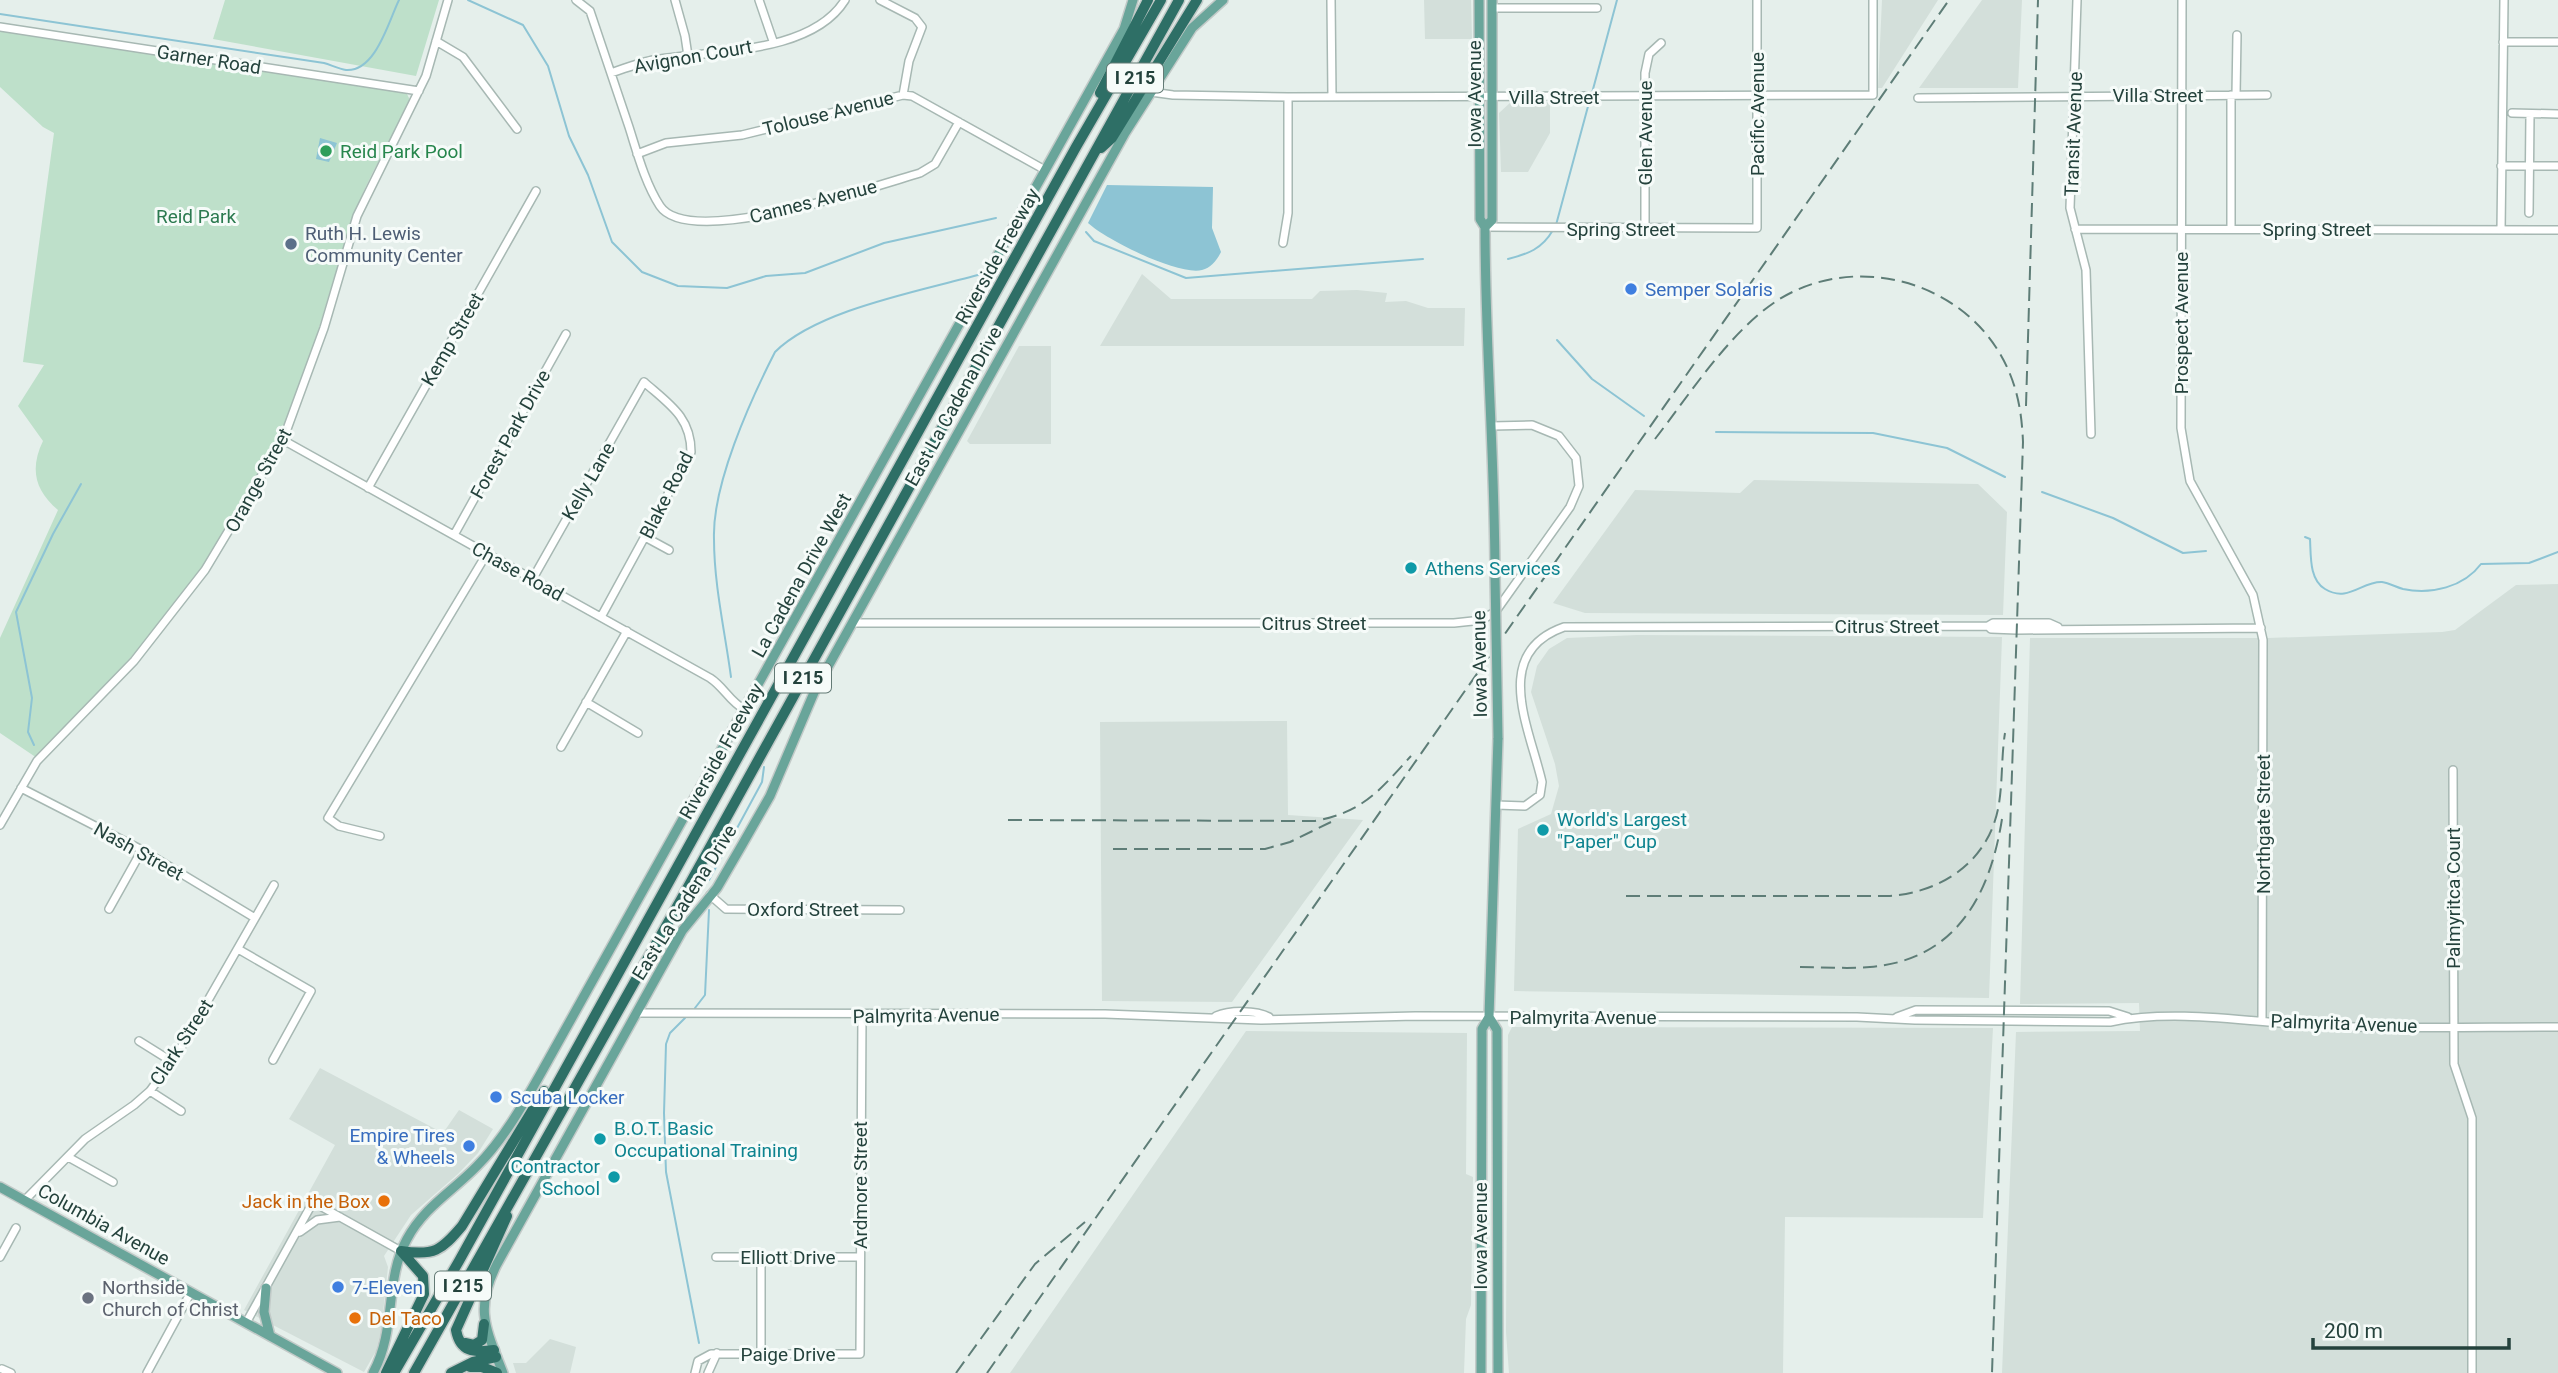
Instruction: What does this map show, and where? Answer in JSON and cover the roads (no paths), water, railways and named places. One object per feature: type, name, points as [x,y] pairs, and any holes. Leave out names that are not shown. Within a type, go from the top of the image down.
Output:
[{"type":"highway","points":[[1076,147],[1088,114],[1148,0]]},
{"type":"highway","name":"Riverside Freeway","points":[[394,1373],[459,1261],[574,1049],[1076,147],[1161,0]]},
{"type":"highway","name":"Riverside Freeway","points":[[414,1373],[683,896],[1179,0]]},
{"type":"highway","points":[[1093,156],[1112,138],[1197,0]]},
{"type":"highway","points":[[401,1251],[427,1254],[446,1245],[519,1133],[563,1057],[574,1049]]},
{"type":"highway","points":[[495,1353],[470,1351],[463,1347],[457,1336],[458,1322],[501,1234],[512,1199]]},
{"type":"highway","points":[[386,1373],[424,1294],[423,1276],[401,1251]]},
{"type":"highway","points":[[457,1336],[463,1342],[474,1345],[482,1340],[484,1324]]},
{"type":"highway","points":[[455,1371],[495,1353]]},
{"type":"highway","points":[[455,1371],[482,1367],[497,1373]]},
{"type":"main road","name":"La Cadena Drive West","points":[[373,1373],[387,1341],[394,1278],[401,1251],[417,1221],[488,1155],[530,1092],[1124,29],[1133,0]]},
{"type":"main road","name":"East La Cadena Drive","points":[[503,1373],[484,1324],[483,1304],[491,1276],[682,930],[723,879],[769,796],[813,696],[1090,196],[1192,28],[1223,0]]},
{"type":"main road","name":"Iowa Avenue","points":[[1479,0],[1480,219],[1485,227],[1485,348],[1492,426],[1497,738],[1489,1017],[1482,1029],[1481,1373]]},
{"type":"main road","name":"Iowa Avenue","points":[[1485,227],[1492,220],[1492,4]]},
{"type":"main road","name":"Iowa Avenue","points":[[1489,1017],[1497,1030],[1498,1373]]},
{"type":"main road","name":"Columbia Avenue","points":[[0,1186],[337,1373]]},
{"type":"main road","points":[[266,1288],[264,1312],[270,1336]]},
{"type":"street","name":"Cannes Avenue","points":[[576,0],[590,10],[637,154],[661,208],[681,220],[700,223],[757,217],[920,173],[934,164],[959,122]]},
{"type":"street","points":[[675,0],[688,56]]},
{"type":"street","points":[[760,0],[773,41]]},
{"type":"street","name":"Avignon Court","points":[[611,73],[654,60],[730,52],[813,30],[836,13],[845,0]]},
{"type":"street","points":[[880,0],[915,19],[922,27],[909,61],[903,95]]},
{"type":"street","points":[[1331,0],[1332,96]]},
{"type":"street","name":"Pacific Avenue","points":[[1757,0],[1757,228]]},
{"type":"street","name":"Villa Street","points":[[1151,92],[1173,95],[1288,97],[1873,95],[1873,0]]},
{"type":"street","name":"Transit Avenue","points":[[2077,0],[2070,208],[2086,270],[2091,434]]},
{"type":"street","name":"Prospect Avenue","points":[[2182,0],[2184,455],[2197,498],[2253,595],[2261,628]]},
{"type":"street","points":[[2501,230],[2504,0]]},
{"type":"street","name":"Orange Street","points":[[0,825],[37,761],[135,661],[205,570],[284,440],[324,328],[357,216],[419,91],[447,3]]},
{"type":"street","points":[[1492,4],[1597,8]]},
{"type":"street","name":"Garner Road","points":[[0,27],[419,91]]},
{"type":"street","name":"Villa Street","points":[[2231,229],[2237,35]]},
{"type":"street","points":[[436,41],[463,57],[517,129]]},
{"type":"street","points":[[2503,42],[2558,42]]},
{"type":"street","name":"Glen Avenue","points":[[1645,229],[1646,63],[1649,54],[1661,43]]},
{"type":"street","name":"Tolouse Avenue","points":[[637,154],[666,143],[742,135],[903,95],[959,122],[1045,170]]},
{"type":"street","name":"Villa Street","points":[[1918,98],[2267,95]]},
{"type":"street","points":[[1283,243],[1288,213],[1288,97]]},
{"type":"street","points":[[2512,113],[2558,114]]},
{"type":"street","points":[[2529,213],[2530,114]]},
{"type":"street","points":[[2501,166],[2558,166]]},
{"type":"street","name":"Kemp Street","points":[[368,488],[536,191]]},
{"type":"street","name":"Spring Street","points":[[1485,227],[1757,228]]},
{"type":"street","name":"Spring Street","points":[[2075,229],[2558,230]]},
{"type":"street","name":"Forest Park Drive","points":[[454,535],[566,334]]},
{"type":"street","name":"Blake Road","points":[[601,617],[691,452],[691,433],[679,413],[644,382]]},
{"type":"street","name":"Kelly Lane","points":[[532,580],[644,382]]},
{"type":"street","name":"Citrus Street","points":[[853,623],[1454,623],[1482,620],[1505,601],[1570,507],[1580,481],[1574,453],[1554,433],[1532,425],[1492,426]]},
{"type":"street","name":"Chase Road","points":[[284,440],[710,678],[721,685],[731,701],[745,710]]},
{"type":"street","points":[[645,537],[668,550]]},
{"type":"street","points":[[380,836],[339,826],[328,818],[486,555]]},
{"type":"street","name":"Citrus Street","points":[[1496,805],[1525,806],[1540,795],[1542,782],[1520,699],[1520,678],[1533,648],[1559,629],[1582,625],[1988,626],[1991,629],[2049,630],[2058,627],[2261,628]]},
{"type":"street","name":"Northgate Street","points":[[2261,628],[2264,657],[2262,1020]]},
{"type":"street","points":[[561,747],[626,631]]},
{"type":"street","points":[[586,702],[638,733]]},
{"type":"street","name":"Palmyritca Court","points":[[2453,1027],[2454,770]]},
{"type":"street","name":"Nash Street","points":[[21,788],[142,850],[255,918]]},
{"type":"street","points":[[109,909],[142,850]]},
{"type":"street","name":"Clark Street","points":[[26,1200],[85,1139],[134,1105],[149,1091],[171,1061],[274,885]]},
{"type":"street","name":"Oxford Street","points":[[710,895],[726,909],[900,910]]},
{"type":"street","points":[[238,949],[311,991],[273,1060]]},
{"type":"street","name":"Palmyrita Avenue","points":[[636,1013],[1215,1016],[1245,1020],[1269,1017],[1896,1017],[1915,1020],[2110,1022],[2130,1018],[2262,1020],[2321,1026],[2558,1027]]},
{"type":"street","name":"Ardmore Street","points":[[860,1354],[862,1016]]},
{"type":"street","points":[[2453,1027],[2454,1064],[2472,1118],[2473,1373]]},
{"type":"street","points":[[139,1041],[171,1061]]},
{"type":"street","points":[[149,1091],[181,1111]]},
{"type":"street","points":[[68,1157],[114,1182]]},
{"type":"street","points":[[246,1323],[313,1202],[401,1251]]},
{"type":"street","points":[[294,1237],[317,1220],[340,1217]]},
{"type":"street","points":[[0,1257],[16,1228]]},
{"type":"street","name":"Elliott Drive","points":[[716,1257],[860,1257]]},
{"type":"street","points":[[761,1257],[761,1354]]},
{"type":"street","points":[[147,1373],[191,1292]]},
{"type":"street","name":"Paige Drive","points":[[708,1373],[717,1353]]},
{"type":"street","name":"Paige Drive","points":[[695,1373],[695,1365],[702,1358],[717,1353],[860,1354]]},
{"type":"street","points":[[2,1369],[11,1373]]},
{"type":"water","name":"Reid Park Pool","points":[[320,138],[337,143],[329,162],[316,159]]},
{"type":"water","points":[[1107,185],[1213,187],[1212,228],[1221,252],[1218,258],[1211,266],[1202,270],[1176,267],[1142,255],[1097,230],[1088,223]]},
{"type":"waterway","points":[[0,14],[324,63],[346,70],[366,63],[373,54],[399,0]]},
{"type":"waterway","points":[[468,0],[523,25],[548,66],[569,136],[588,175],[612,242],[642,272],[678,286],[727,288],[766,276],[805,273],[884,243],[996,218]]},
{"type":"waterway","points":[[1592,93],[1617,0]]},
{"type":"waterway","points":[[1556,225],[1590,99]]},
{"type":"waterway","points":[[1508,259],[1534,250],[1553,230]]},
{"type":"waterway","points":[[1086,232],[1094,241],[1186,278],[1423,259]]},
{"type":"waterway","points":[[731,677],[716,574],[715,517],[734,444],[775,352],[794,337],[844,313],[981,274]]},
{"type":"waterway","points":[[1557,340],[1592,379],[1644,416]]},
{"type":"waterway","points":[[1716,432],[1873,433],[1947,448],[2005,477]]},
{"type":"waterway","points":[[34,745],[28,732],[32,698],[16,612],[53,534],[81,484]]},
{"type":"waterway","points":[[2042,492],[2113,518],[2183,553],[2206,551]]},
{"type":"waterway","points":[[2305,537],[2310,539],[2316,580],[2325,589],[2341,594],[2382,582],[2414,591],[2436,590],[2456,584],[2481,564],[2529,563],[2558,552]]},
{"type":"waterway","points":[[709,880],[762,782],[764,767]]},
{"type":"waterway","points":[[695,1008],[705,995],[709,910]]},
{"type":"waterway","points":[[685,1018],[670,1033],[666,1044],[666,1172],[699,1343]]},
{"type":"railway","points":[[987,1373],[1949,0]]},
{"type":"railway","points":[[2026,406],[2038,0]]},
{"type":"railway","points":[[1655,439],[1712,364],[1760,313],[1778,300],[1810,285],[1843,277],[1878,277],[1911,284],[1942,298],[1970,317],[1993,343],[2013,382],[2020,407],[2023,442],[1992,1373]]},
{"type":"railway","points":[[1626,896],[1888,896],[1926,889],[1958,872],[1983,845],[1992,828],[2000,800],[2005,733]]},
{"type":"railway","points":[[1008,820],[1315,821],[1358,806],[1379,790],[1411,756]]},
{"type":"railway","points":[[1800,967],[1861,968],[1900,962],[1925,952],[1946,937],[1964,919],[1978,897],[1988,873],[2002,819]]},
{"type":"railway","points":[[1113,849],[1265,849],[1290,842],[1331,822]]},
{"type":"railway","points":[[956,1373],[1035,1264],[1085,1222]]},
{"type":"place","name":"Reid Park Pool","points":[[326,151]]},
{"type":"place","name":"Ruth H. Lewis Community Center","points":[[291,244]]},
{"type":"place","name":"Semper Solaris","points":[[1631,289]]},
{"type":"place","name":"Athens Services","points":[[1411,568]]},
{"type":"place","name":"World's Largest \"Paper\" Cup","points":[[1543,830]]},
{"type":"place","name":"Scuba Locker","points":[[496,1097]]},
{"type":"place","name":"B.O.T. Basic Occupational Training","points":[[600,1139]]},
{"type":"place","name":"Empire Tires & Wheels","points":[[469,1146]]},
{"type":"place","name":"Contractor School","points":[[614,1177]]},
{"type":"place","name":"Jack in the Box","points":[[384,1201]]},
{"type":"place","name":"7-Eleven","points":[[338,1287]]},
{"type":"place","name":"Northside Church of Christ","points":[[88,1298]]},
{"type":"place","name":"Del Taco","points":[[355,1318]]},
{"type":"park label","name":"Reid Park","points":[[196,216]]}]
